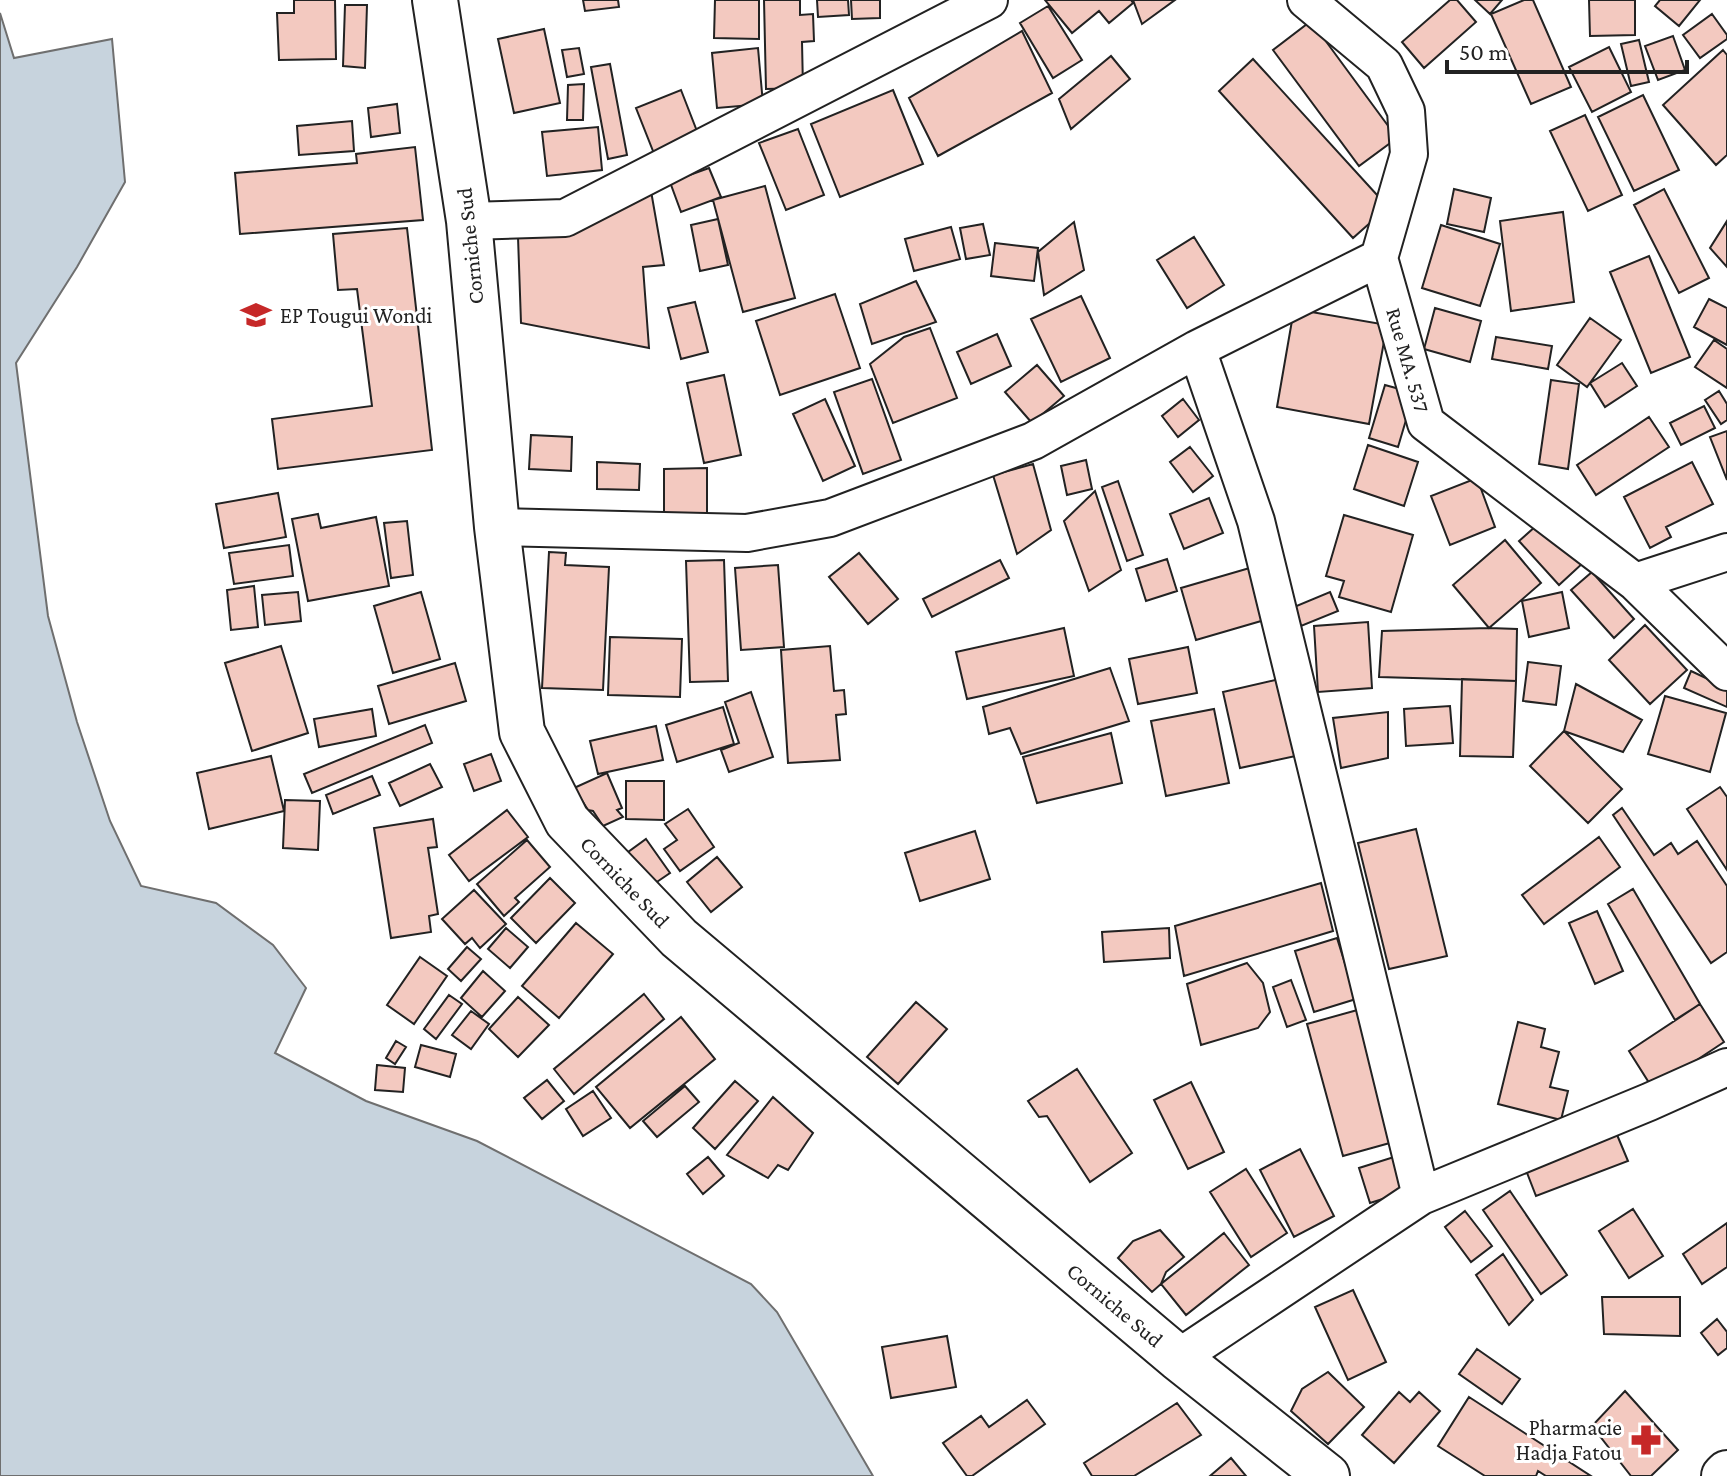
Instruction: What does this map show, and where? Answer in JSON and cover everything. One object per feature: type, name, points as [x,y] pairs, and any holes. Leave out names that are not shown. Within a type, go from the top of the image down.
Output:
[{"type":"main road","name":"Corniche Sud","points":[[435,0],[469,221],[497,527],[522,732],[567,821],[679,938],[1178,1358],[1327,1476]]},
{"type":"street","points":[[469,221],[565,218],[989,0]]},
{"type":"street","points":[[497,527],[747,533],[830,518],[1033,441],[1197,349],[1379,258],[1409,154],[1406,111],[1384,65],[1306,0]]},
{"type":"street","name":"Rue MA. 537","points":[[1379,258],[1426,423],[1635,582],[1727,672]]},
{"type":"street","points":[[1197,349],[1256,521],[1421,1196]]},
{"type":"street","points":[[1635,582],[1727,552]]},
{"type":"street","points":[[1178,1358],[1421,1196],[1727,1067]]},
{"type":"shaded area","points":[[0,13],[14,58],[112,39],[125,182],[77,267],[16,363],[48,616],[77,722],[110,821],[141,886],[216,903],[273,945],[306,988],[275,1053],[366,1101],[477,1141],[751,1284],[777,1312],[873,1476],[0,1476]]},
{"type":"building","points":[[294,0],[335,0],[336,59],[279,60],[277,13],[294,13]]},
{"type":"building","points":[[583,0],[618,0],[619,7],[585,11]]},
{"type":"building","points":[[715,0],[759,0],[759,39],[714,38]]},
{"type":"building","points":[[764,0],[800,0],[800,15],[813,14],[814,41],[802,42],[803,88],[766,89]]},
{"type":"building","points":[[817,0],[848,0],[849,15],[818,17]]},
{"type":"building","points":[[851,0],[880,0],[880,18],[852,19]]},
{"type":"building","points":[[1045,0],[1131,0],[1133,3],[1109,23],[1099,11],[1072,33]]},
{"type":"building","points":[[1133,0],[1175,0],[1142,24]]},
{"type":"building","points":[[1450,0],[1457,0],[1476,22],[1424,68],[1402,42]]},
{"type":"building","points":[[1475,0],[1502,0],[1490,14]]},
{"type":"building","points":[[1524,0],[1533,0],[1571,87],[1531,104],[1491,14]]},
{"type":"building","points":[[1589,0],[1635,0],[1635,35],[1590,36]]},
{"type":"building","points":[[1660,0],[1700,0],[1679,26],[1655,6]]},
{"type":"building","points":[[345,5],[367,5],[365,68],[343,66]]},
{"type":"building","points":[[1048,6],[1082,60],[1053,78],[1020,23]]},
{"type":"building","points":[[1712,14],[1727,39],[1700,58],[1683,35]]},
{"type":"building","points":[[1311,21],[1397,138],[1359,166],[1273,50]]},
{"type":"building","points":[[544,29],[560,103],[514,113],[498,39]]},
{"type":"building","points":[[1022,31],[1052,93],[938,156],[909,98]]},
{"type":"building","points":[[1673,36],[1685,70],[1658,80],[1645,46]]},
{"type":"building","points":[[1639,40],[1649,82],[1631,86],[1621,44]]},
{"type":"building","points":[[1609,47],[1631,92],[1592,112],[1569,67]]},
{"type":"building","points":[[579,48],[584,74],[567,77],[562,50]]},
{"type":"building","points":[[758,48],[763,104],[717,108],[712,53]]},
{"type":"building","points":[[1723,50],[1727,55],[1727,155],[1716,165],[1663,105]]},
{"type":"building","points":[[1111,56],[1130,79],[1071,129],[1059,99]]},
{"type":"building","points":[[1253,59],[1388,207],[1353,238],[1219,91]]},
{"type":"building","points":[[610,64],[627,155],[608,159],[591,67]]},
{"type":"building","points":[[584,84],[583,120],[567,120],[568,85]]},
{"type":"building","points":[[681,90],[700,139],[655,156],[636,108]]},
{"type":"building","points":[[893,90],[923,164],[840,197],[811,124]]},
{"type":"building","points":[[1643,95],[1679,170],[1634,191],[1598,117]]},
{"type":"building","points":[[397,104],[400,133],[371,137],[368,108]]},
{"type":"building","points":[[1585,115],[1622,195],[1588,211],[1550,131]]},
{"type":"building","points":[[352,121],[354,151],[299,155],[297,126]]},
{"type":"building","points":[[598,127],[602,170],[547,176],[542,132]]},
{"type":"building","points":[[798,129],[824,195],[786,210],[759,143]]},
{"type":"building","points":[[415,147],[423,220],[240,234],[235,173],[357,163],[356,154]]},
{"type":"building","points":[[709,168],[721,197],[681,212],[670,182]]},
{"type":"building","points":[[765,186],[795,298],[743,312],[713,200]]},
{"type":"building","points":[[1454,189],[1491,198],[1484,232],[1447,224]]},
{"type":"building","points":[[1664,189],[1709,278],[1679,293],[1634,205]]},
{"type":"building","points":[[651,191],[664,265],[643,267],[649,348],[521,323],[518,237]]},
{"type":"building","points":[[1563,212],[1574,302],[1511,311],[1500,221]]},
{"type":"building","points":[[718,219],[728,265],[700,271],[691,225]]},
{"type":"building","points":[[1727,221],[1727,267],[1710,248]]},
{"type":"building","points":[[1074,222],[1084,270],[1044,295],[1038,252]]},
{"type":"building","points":[[983,224],[990,255],[966,259],[960,228]]},
{"type":"building","points":[[1441,225],[1500,244],[1480,306],[1422,288]]},
{"type":"building","points":[[951,227],[960,259],[914,271],[905,239]]},
{"type":"building","points":[[407,228],[432,450],[278,469],[272,419],[372,406],[357,289],[338,290],[333,234]]},
{"type":"building","points":[[1194,237],[1224,285],[1187,308],[1157,260]]},
{"type":"building","points":[[995,243],[1038,248],[1034,281],[991,276]]},
{"type":"building","points":[[1649,256],[1690,357],[1651,373],[1610,272]]},
{"type":"building","points":[[916,281],[936,322],[872,344],[860,304]]},
{"type":"building","points":[[835,294],[860,368],[780,395],[756,321]]},
{"type":"building","points":[[1081,296],[1110,358],[1061,382],[1031,319]]},
{"type":"building","points":[[1709,299],[1727,308],[1727,345],[1694,327]]},
{"type":"building","points":[[695,302],[708,352],[681,359],[668,308]]},
{"type":"building","points":[[1435,308],[1481,321],[1470,362],[1424,349]]},
{"type":"building","points":[[1294,309],[1387,325],[1369,424],[1277,407]]},
{"type":"building","points":[[1590,318],[1621,340],[1587,387],[1557,365]]},
{"type":"building","points":[[930,328],[957,398],[893,423],[870,364],[904,337]]},
{"type":"building","points":[[997,334],[1011,366],[971,384],[957,352]]},
{"type":"building","points":[[1496,337],[1552,346],[1548,369],[1492,359]]},
{"type":"building","points":[[1714,340],[1727,349],[1727,388],[1695,367]]},
{"type":"building","points":[[1622,363],[1637,386],[1605,407],[1590,383]]},
{"type":"building","points":[[1037,365],[1064,396],[1032,423],[1005,392]]},
{"type":"building","points":[[724,375],[741,455],[704,463],[687,383]]},
{"type":"building","points":[[872,379],[901,460],[863,474],[834,392]]},
{"type":"building","points":[[1551,380],[1579,384],[1568,469],[1539,464]]},
{"type":"building","points":[[1385,385],[1414,393],[1398,447],[1369,438]]},
{"type":"building","points":[[1719,391],[1727,404],[1727,420],[1721,424],[1705,400]]},
{"type":"building","points":[[825,399],[855,466],[823,481],[793,414]]},
{"type":"building","points":[[1183,399],[1199,420],[1178,437],[1162,416]]},
{"type":"building","points":[[1704,406],[1715,428],[1681,445],[1670,423]]},
{"type":"building","points":[[1649,417],[1669,447],[1596,495],[1577,465]]},
{"type":"building","points":[[1727,431],[1727,480],[1710,437]]},
{"type":"building","points":[[531,435],[572,437],[571,471],[529,469]]},
{"type":"building","points":[[1368,445],[1418,462],[1404,506],[1354,489]]},
{"type":"building","points":[[1190,447],[1213,476],[1193,492],[1170,462]]},
{"type":"building","points":[[1086,460],[1092,489],[1067,495],[1061,466]]},
{"type":"building","points":[[597,462],[640,464],[639,490],[597,489]]},
{"type":"building","points":[[1692,462],[1713,504],[1666,527],[1671,537],[1650,548],[1624,497]]},
{"type":"building","points":[[1033,464],[1051,530],[1017,554],[993,475]]},
{"type":"building","points":[[707,468],[707,526],[664,526],[664,469]]},
{"type":"building","points":[[1477,478],[1495,527],[1450,545],[1431,496]]},
{"type":"building","points":[[1118,481],[1143,555],[1127,561],[1102,487]]},
{"type":"building","points":[[1095,491],[1121,570],[1089,591],[1064,521]]},
{"type":"building","points":[[278,493],[286,537],[224,548],[216,504]]},
{"type":"building","points":[[1209,498],[1223,533],[1184,549],[1170,514]]},
{"type":"building","points":[[318,514],[321,528],[376,517],[389,586],[308,601],[292,519]]},
{"type":"building","points":[[1344,515],[1413,535],[1391,612],[1339,597],[1344,581],[1326,576]]},
{"type":"building","points":[[1545,518],[1584,562],[1559,585],[1519,541]]},
{"type":"building","points":[[407,521],[413,575],[391,578],[384,523]]},
{"type":"building","points":[[1505,540],[1541,583],[1489,628],[1453,585]]},
{"type":"building","points":[[289,545],[293,576],[234,584],[229,553]]},
{"type":"building","points":[[549,552],[566,553],[565,565],[609,567],[603,690],[542,688]]},
{"type":"building","points":[[859,553],[898,599],[868,624],[829,577]]},
{"type":"building","points":[[1167,559],[1177,591],[1146,601],[1136,569]]},
{"type":"building","points":[[724,560],[728,681],[690,682],[686,561]]},
{"type":"building","points":[[1000,560],[1009,578],[932,617],[923,599]]},
{"type":"building","points":[[778,565],[784,647],[741,650],[735,568]]},
{"type":"building","points":[[1253,567],[1268,619],[1196,640],[1181,588]]},
{"type":"building","points":[[1592,572],[1634,619],[1614,638],[1571,590]]},
{"type":"building","points":[[254,586],[258,627],[231,630],[227,590]]},
{"type":"building","points":[[298,592],[301,621],[265,625],[262,595]]},
{"type":"building","points":[[421,592],[440,659],[393,673],[374,606]]},
{"type":"building","points":[[1330,592],[1338,611],[1301,626],[1294,607]]},
{"type":"building","points":[[1562,592],[1569,628],[1529,637],[1522,601]]},
{"type":"building","points":[[1368,622],[1372,688],[1318,692],[1314,626]]},
{"type":"building","points":[[1645,625],[1687,670],[1650,704],[1609,660]]},
{"type":"building","points":[[1064,628],[1074,676],[967,699],[956,652]]},
{"type":"building","points":[[1517,629],[1516,681],[1379,677],[1382,631]]},
{"type":"building","points":[[610,637],[682,639],[680,697],[608,695]]},
{"type":"building","points":[[281,646],[308,733],[252,751],[225,663]]},
{"type":"building","points":[[830,646],[834,691],[844,690],[846,714],[836,715],[840,760],[788,763],[781,650]]},
{"type":"building","points":[[1188,647],[1197,693],[1138,704],[1129,659]]},
{"type":"building","points":[[1528,662],[1561,666],[1556,705],[1523,701]]},
{"type":"building","points":[[455,663],[466,701],[389,724],[378,686]]},
{"type":"building","points":[[1110,668],[1129,721],[1021,754],[1010,728],[989,734],[983,707]]},
{"type":"building","points":[[1691,671],[1727,688],[1727,707],[1684,688]]},
{"type":"building","points":[[1288,677],[1305,754],[1240,768],[1223,692]]},
{"type":"building","points":[[1462,679],[1516,681],[1513,757],[1460,756]]},
{"type":"building","points":[[1576,684],[1642,720],[1623,752],[1564,731]]},
{"type":"building","points":[[751,692],[773,757],[729,772],[721,750],[739,743],[725,702]]},
{"type":"building","points":[[1665,696],[1726,713],[1710,772],[1648,754]]},
{"type":"building","points":[[1450,706],[1453,743],[1406,746],[1404,709]]},
{"type":"building","points":[[723,707],[734,744],[677,762],[666,725]]},
{"type":"building","points":[[372,709],[376,736],[319,747],[314,719]]},
{"type":"building","points":[[1214,709],[1229,783],[1166,796],[1151,721]]},
{"type":"building","points":[[1388,712],[1388,758],[1341,768],[1333,718]]},
{"type":"building","points":[[425,725],[432,743],[312,793],[304,774]]},
{"type":"building","points":[[656,726],[663,760],[598,774],[590,741]]},
{"type":"building","points":[[1564,731],[1622,789],[1588,823],[1530,766]]},
{"type":"building","points":[[1111,733],[1122,783],[1037,803],[1023,757]]},
{"type":"building","points":[[491,754],[501,781],[474,791],[464,764]]},
{"type":"building","points":[[271,756],[284,811],[209,829],[197,773]]},
{"type":"building","points":[[430,764],[442,787],[400,806],[389,783]]},
{"type":"building","points":[[607,773],[622,808],[617,810],[623,817],[603,826],[574,788]]},
{"type":"building","points":[[372,776],[380,795],[333,814],[326,795]]},
{"type":"building","points":[[626,781],[664,781],[664,820],[626,819]]},
{"type":"building","points":[[1720,787],[1727,797],[1727,870],[1687,809]]},
{"type":"building","points":[[285,800],[320,801],[318,850],[283,848]]},
{"type":"building","points":[[1622,808],[1654,855],[1671,843],[1678,854],[1697,841],[1727,886],[1727,952],[1711,963],[1613,815]]},
{"type":"building","points":[[688,809],[714,847],[680,871],[664,849],[677,840],[665,824]]},
{"type":"building","points":[[507,810],[528,837],[469,881],[449,855]]},
{"type":"building","points":[[433,819],[437,847],[428,848],[438,914],[429,916],[431,932],[391,938],[374,828]]},
{"type":"building","points":[[1416,829],[1447,956],[1389,969],[1358,843]]},
{"type":"building","points":[[975,831],[990,879],[920,901],[905,853]]},
{"type":"building","points":[[1599,837],[1620,867],[1544,924],[1522,895]]},
{"type":"building","points":[[646,839],[670,873],[648,888],[624,855]]},
{"type":"building","points":[[527,840],[550,867],[515,898],[519,902],[504,916],[477,884]]},
{"type":"building","points":[[717,857],[742,887],[711,912],[687,882]]},
{"type":"building","points":[[550,878],[575,903],[536,943],[511,918]]},
{"type":"building","points":[[1321,883],[1333,931],[1184,976],[1175,926]]},
{"type":"building","points":[[1633,889],[1700,1004],[1675,1020],[1608,904]]},
{"type":"building","points":[[474,890],[506,924],[480,948],[472,938],[465,944],[442,919]]},
{"type":"building","points":[[1597,911],[1623,971],[1595,984],[1569,923]]},
{"type":"building","points":[[576,923],[613,954],[559,1018],[522,986]]},
{"type":"building","points":[[506,928],[528,947],[510,968],[488,949]]},
{"type":"building","points":[[1169,928],[1170,958],[1104,962],[1102,932]]},
{"type":"building","points":[[1337,938],[1356,999],[1314,1012],[1295,951]]},
{"type":"building","points":[[467,947],[481,959],[461,981],[448,969]]},
{"type":"building","points":[[420,957],[447,976],[414,1024],[387,1005]]},
{"type":"building","points":[[1247,963],[1263,983],[1270,1012],[1258,1028],[1201,1045],[1187,984]]},
{"type":"building","points":[[483,971],[505,991],[482,1017],[461,998]]},
{"type":"building","points":[[1291,980],[1306,1020],[1287,1027],[1273,987]]},
{"type":"building","points":[[644,994],[664,1019],[574,1094],[554,1069]]},
{"type":"building","points":[[449,995],[462,1004],[436,1039],[424,1029]]},
{"type":"building","points":[[518,997],[549,1025],[518,1057],[489,1029]]},
{"type":"building","points":[[916,1002],[947,1029],[898,1084],[867,1057]]},
{"type":"building","points":[[1700,1004],[1724,1042],[1653,1089],[1629,1051]]},
{"type":"building","points":[[1361,1009],[1397,1141],[1343,1156],[1307,1024]]},
{"type":"building","points":[[471,1011],[489,1024],[471,1049],[452,1035]]},
{"type":"building","points":[[681,1017],[715,1059],[630,1128],[596,1087]]},
{"type":"building","points":[[1518,1022],[1545,1029],[1541,1047],[1559,1052],[1550,1087],[1568,1091],[1561,1120],[1498,1104]]},
{"type":"building","points":[[396,1041],[406,1047],[395,1064],[386,1058]]},
{"type":"building","points":[[421,1045],[456,1054],[450,1077],[415,1067]]},
{"type":"building","points":[[377,1065],[405,1068],[403,1092],[375,1090]]},
{"type":"building","points":[[1077,1069],[1132,1153],[1090,1182],[1047,1116],[1039,1117],[1028,1101]]},
{"type":"building","points":[[547,1080],[564,1101],[542,1119],[524,1098]]},
{"type":"building","points":[[735,1081],[758,1101],[715,1149],[693,1128]]},
{"type":"building","points":[[1191,1082],[1224,1152],[1188,1169],[1154,1100]]},
{"type":"building","points":[[685,1086],[699,1102],[657,1137],[643,1121]]},
{"type":"building","points":[[593,1091],[611,1118],[583,1136],[566,1109]]},
{"type":"building","points":[[773,1097],[813,1133],[788,1170],[778,1165],[768,1178],[727,1155]]},
{"type":"building","points":[[1615,1130],[1628,1161],[1536,1196],[1524,1165]]},
{"type":"building","points":[[1300,1149],[1334,1216],[1294,1237],[1260,1170]]},
{"type":"building","points":[[708,1157],[724,1176],[703,1194],[687,1174]]},
{"type":"building","points":[[1394,1157],[1405,1192],[1370,1203],[1359,1168]]},
{"type":"building","points":[[1246,1169],[1287,1233],[1251,1257],[1210,1192]]},
{"type":"building","points":[[1510,1191],[1567,1275],[1541,1294],[1483,1210]]},
{"type":"building","points":[[1633,1209],[1663,1256],[1629,1278],[1599,1231]]},
{"type":"building","points":[[1465,1211],[1492,1246],[1471,1262],[1445,1227]]},
{"type":"building","points":[[1727,1223],[1727,1267],[1702,1284],[1683,1254]]},
{"type":"building","points":[[1160,1230],[1184,1257],[1166,1272],[1161,1284],[1152,1292],[1118,1258],[1133,1241]]},
{"type":"building","points":[[1224,1233],[1249,1265],[1186,1315],[1161,1284]]},
{"type":"building","points":[[1503,1254],[1533,1300],[1509,1325],[1476,1275]]},
{"type":"building","points":[[1353,1290],[1386,1362],[1348,1380],[1315,1307]]},
{"type":"building","points":[[1602,1297],[1680,1297],[1680,1336],[1604,1334]]},
{"type":"building","points":[[1717,1319],[1727,1332],[1727,1348],[1718,1355],[1701,1333]]},
{"type":"building","points":[[947,1336],[956,1387],[891,1398],[882,1347]]},
{"type":"building","points":[[1477,1349],[1520,1379],[1502,1404],[1459,1374]]},
{"type":"building","points":[[1328,1372],[1364,1407],[1328,1444],[1291,1411],[1302,1389]]},
{"type":"building","points":[[1625,1391],[1678,1450],[1651,1476],[1631,1476],[1592,1426]]},
{"type":"building","points":[[1399,1392],[1410,1402],[1419,1392],[1440,1411],[1394,1463],[1362,1435]]},
{"type":"building","points":[[1469,1397],[1591,1476],[1546,1476],[1538,1471],[1536,1476],[1485,1476],[1438,1446]]},
{"type":"building","points":[[1027,1400],[1045,1424],[972,1476],[967,1476],[943,1443],[981,1416],[989,1427]]},
{"type":"building","points":[[1177,1403],[1201,1435],[1134,1476],[1092,1476],[1084,1463]]},
{"type":"building","points":[[1231,1458],[1246,1476],[1210,1476]]},
{"type":"place","name":"EP Tougui Wondi","points":[[256,315]]},
{"type":"place","name":"Pharmacie Hadja Fatou","points":[[1646,1440]]}]
